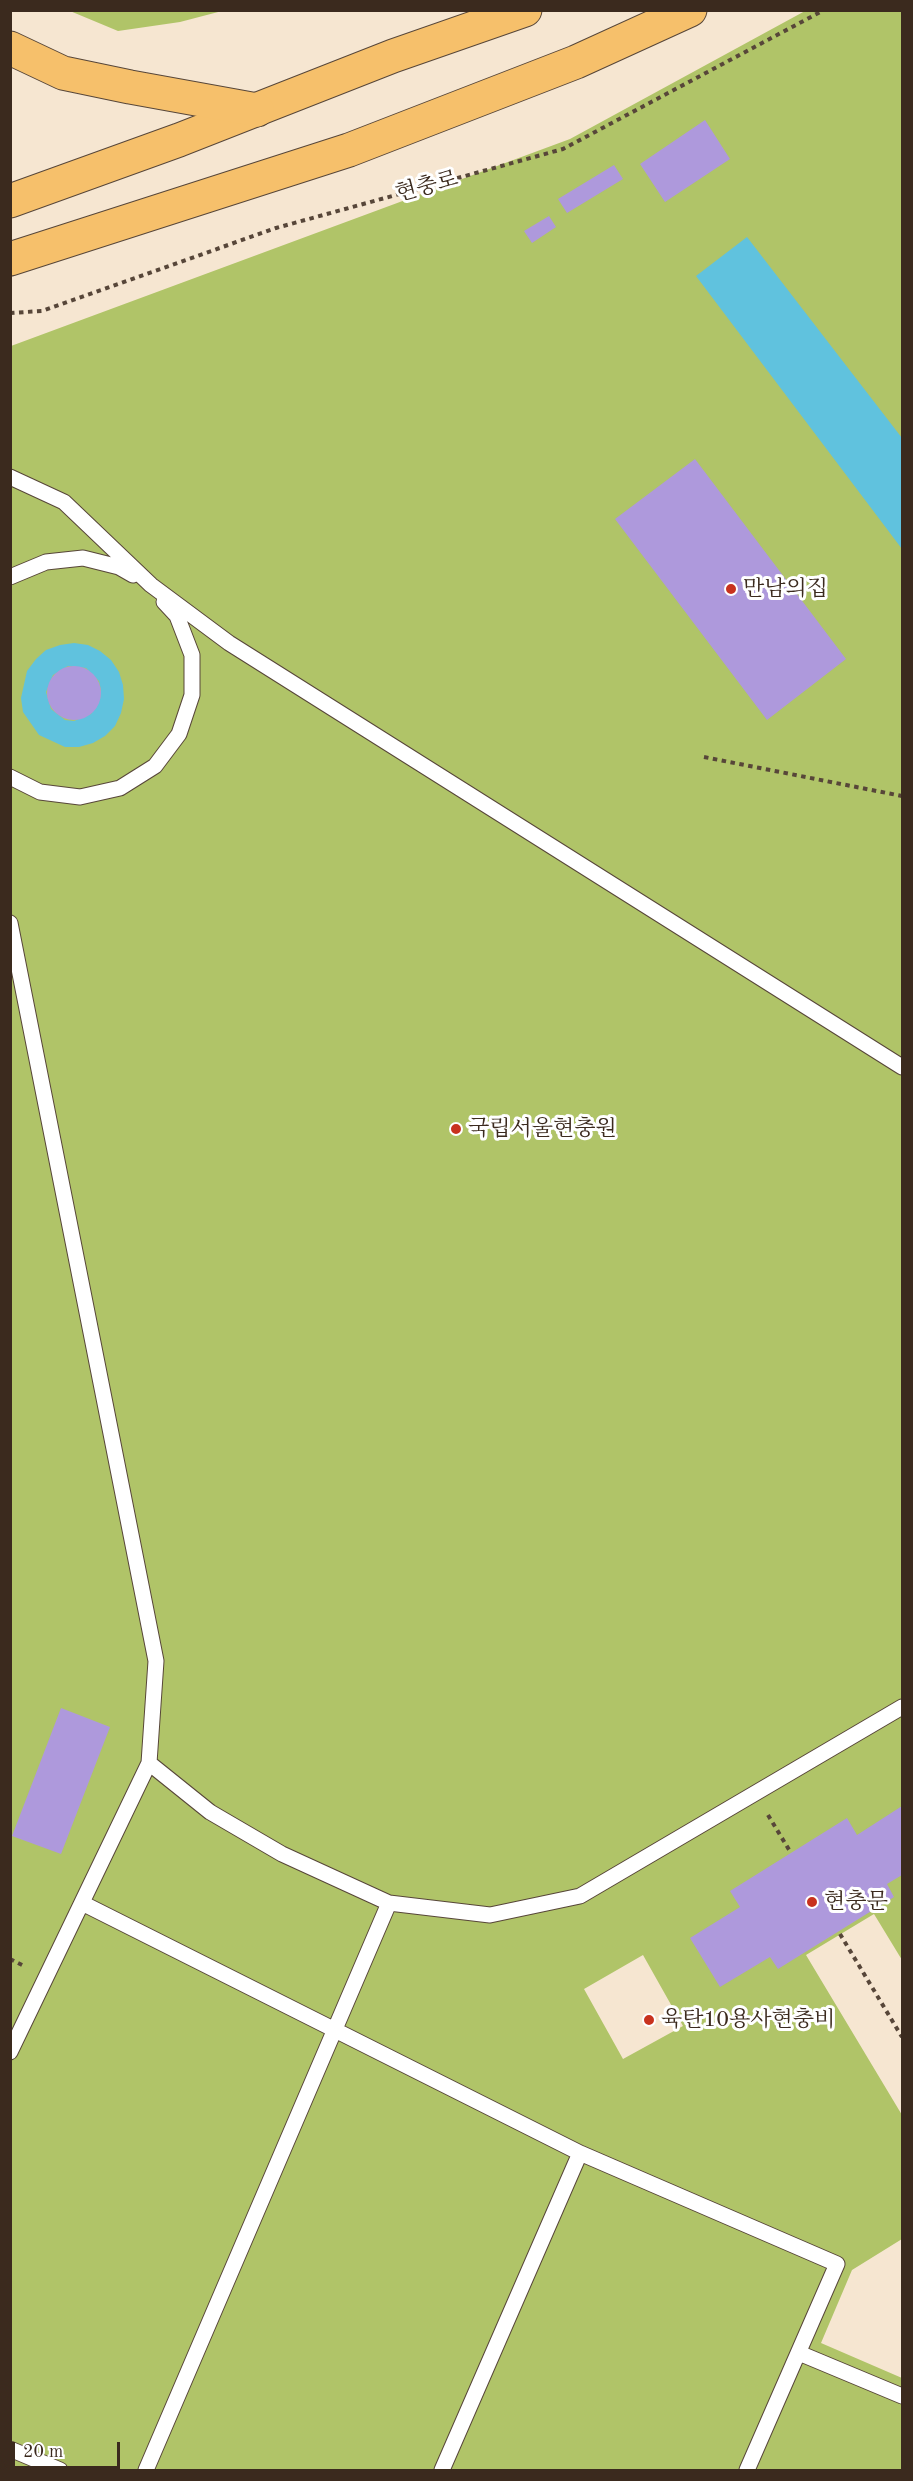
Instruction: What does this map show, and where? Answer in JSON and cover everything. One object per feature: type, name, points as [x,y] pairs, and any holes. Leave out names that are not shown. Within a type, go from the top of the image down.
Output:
[{"type":"main road","points":[[10,201],[257,110],[393,56],[525,10]]},
{"type":"main road","points":[[10,259],[349,150],[576,62],[690,10]]},
{"type":"main road","points":[[10,48],[63,73],[257,110]]},
{"type":"lane","points":[[10,477],[64,502],[151,585],[177,616],[192,655],[192,695],[179,734],[154,766],[120,788],[80,797],[40,792],[10,777]]},
{"type":"lane","points":[[10,578],[46,562],[83,558],[119,567],[151,585],[229,643],[903,1067]]},
{"type":"lane","points":[[10,922],[156,1660],[148,1763],[10,2052]]},
{"type":"lane","points":[[148,1763],[210,1812],[282,1854],[389,1903],[490,1915],[580,1896],[903,1707]]},
{"type":"lane","points":[[82,1903],[580,2152],[837,2264],[747,2470]]},
{"type":"lane","points":[[146,2470],[389,1903]]},
{"type":"lane","points":[[442,2470],[580,2152]]},
{"type":"lane","points":[[799,2353],[903,2396]]},
{"type":"lane","points":[[10,2449],[60,2470]]},
{"type":"path","name":"현충로","points":[[10,313],[42,311],[276,228],[563,149],[824,10]]},
{"type":"path","points":[[704,757],[903,796]]},
{"type":"path","points":[[754,1794],[791,1853]]},
{"type":"path","points":[[840,1934],[903,2037]]},
{"type":"green space","points":[[70,11],[222,11],[180,22],[118,31]]},
{"type":"green space","name":"국립서울현충원","points":[[805,11],[902,11],[902,1960],[874,1914],[806,1955],[902,2115],[902,2239],[852,2270],[821,2343],[902,2378],[902,2470],[11,2470],[11,346],[570,139]],"holes":[[[643,1955],[683,2026],[623,2059],[584,1989]]]},
{"type":"water","points":[[747,237],[902,438],[902,549],[696,276]]},
{"type":"water","points":[[74,643],[88,645],[100,651],[111,660],[119,672],[123,685],[124,699],[115,726],[93,743],[79,747],[65,747],[39,735],[23,712],[21,698],[27,671],[46,650]],"holes":[[[68,666],[86,668],[99,681],[100,699],[91,714],[74,721],[65,720],[51,709],[46,692],[53,675]]]},
{"type":"building","points":[[705,120],[730,159],[665,202],[640,164]]},
{"type":"building","points":[[614,165],[623,179],[567,213],[558,199]]},
{"type":"building","points":[[549,216],[556,227],[532,243],[524,231]]},
{"type":"building","name":"만남의집","points":[[695,459],[846,659],[767,720],[615,519]]},
{"type":"building","points":[[69,666],[79,666],[89,670],[97,678],[101,693],[97,708],[89,716],[79,720],[69,720],[59,716],[51,708],[47,698],[47,688],[51,678],[59,670]]},
{"type":"building","points":[[61,1708],[110,1727],[61,1854],[12,1836]]},
{"type":"building","name":"현충문","points":[[902,1806],[902,1875],[887,1884],[894,1897],[778,1969],[770,1957],[720,1987],[690,1938],[740,1907],[730,1891],[847,1818],[857,1835]]},
{"type":"place","name":"만남의집","points":[[731,589]]},
{"type":"place","name":"국립서울현충원","points":[[456,1129]]},
{"type":"place","name":"현충문","points":[[812,1902]]},
{"type":"place","name":"육탄10용사현충비","points":[[649,2020]]}]
